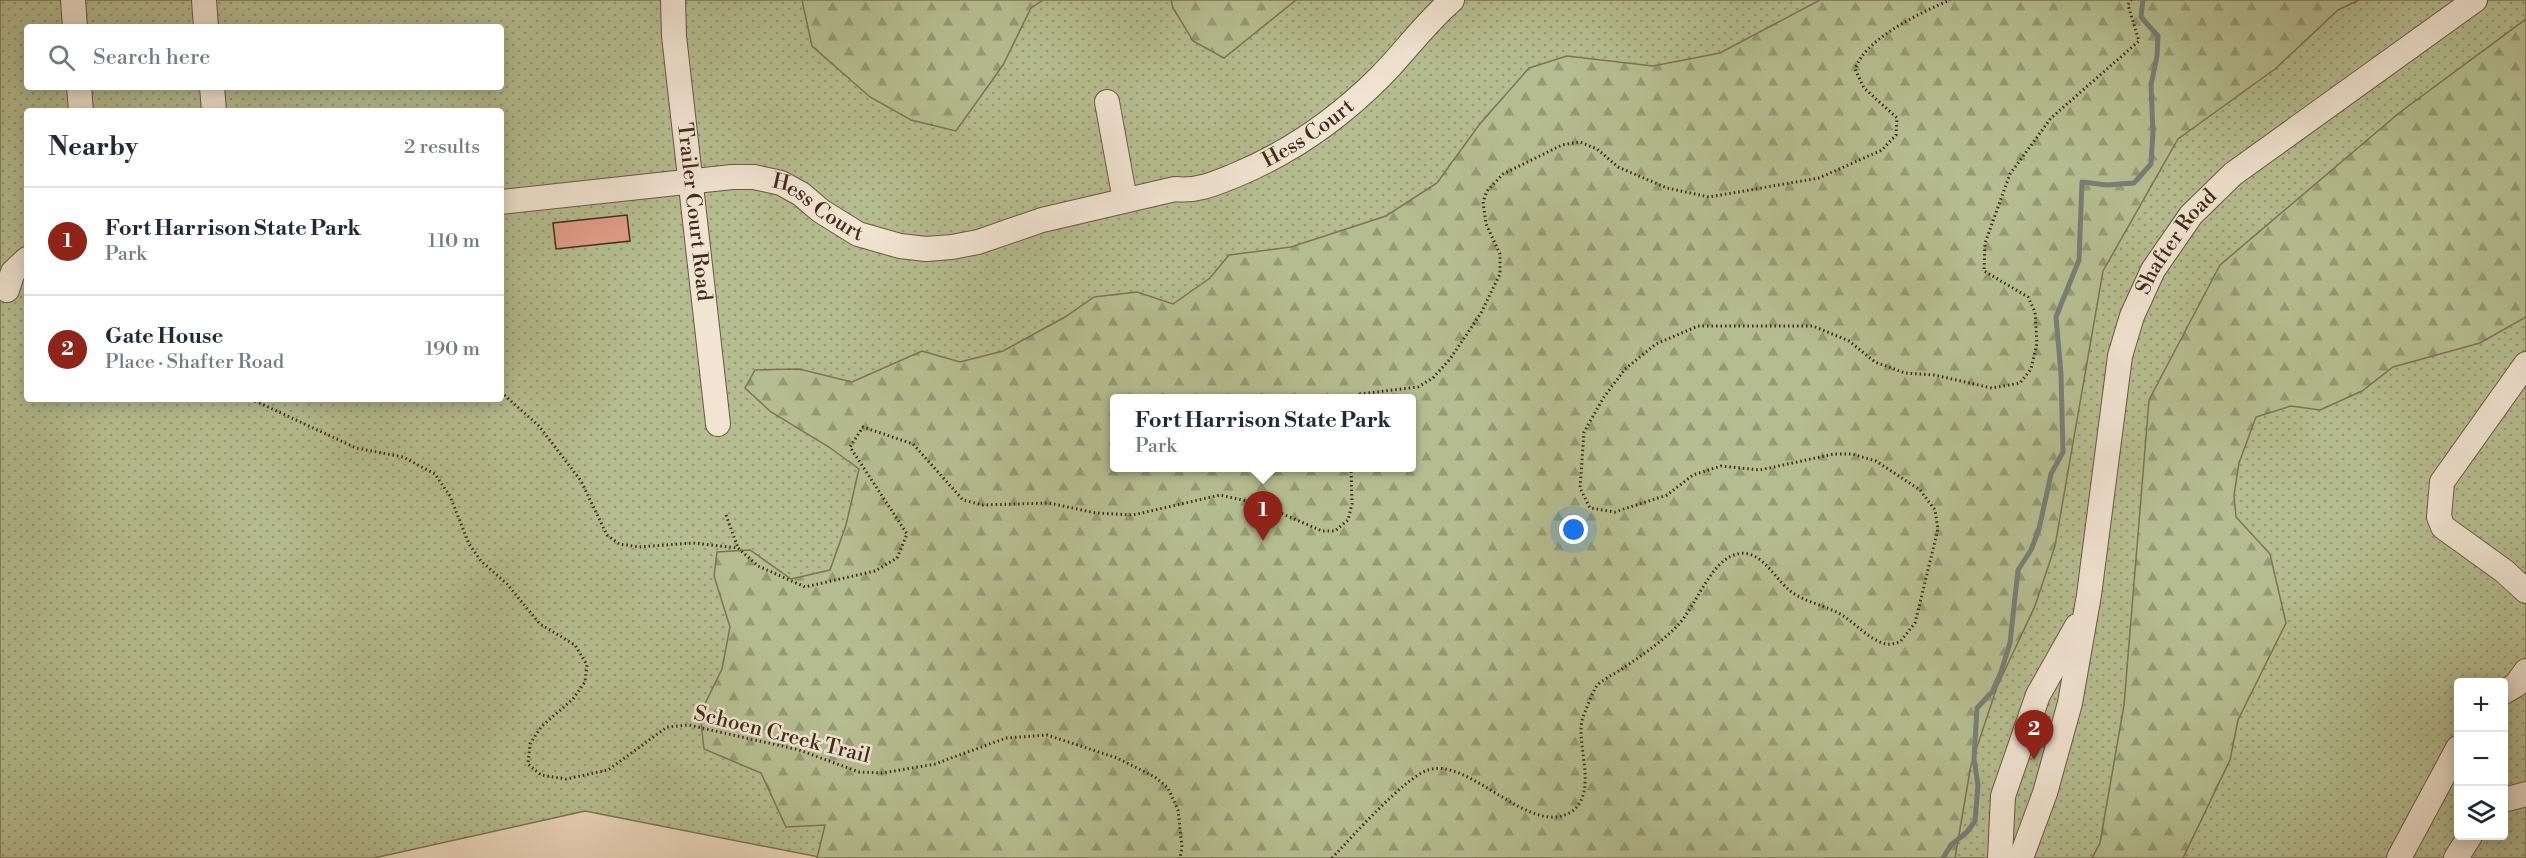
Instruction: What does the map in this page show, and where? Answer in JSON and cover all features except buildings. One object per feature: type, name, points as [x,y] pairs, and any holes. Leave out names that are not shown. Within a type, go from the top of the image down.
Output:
[{"type":"street","points":[[73,0],[75,24]]},
{"type":"street","points":[[204,0],[206,24]]},
{"type":"street","name":"Trailer Court Road","points":[[673,0],[674,36],[718,424]]},
{"type":"street","name":"Hess Court","points":[[504,202],[739,176],[774,181],[801,194],[821,211],[858,234],[883,243],[917,249],[943,249],[968,245],[1042,220],[1175,189],[1191,191],[1253,168],[1290,148],[1357,99],[1382,75],[1430,19],[1452,0]]},
{"type":"street","name":"Shafter Road","points":[[2021,858],[2045,794],[2070,703],[2086,611],[2120,356],[2132,316],[2161,256],[2191,215],[2233,174],[2475,0]]},
{"type":"street","points":[[79,90],[81,108]]},
{"type":"street","points":[[212,90],[214,108]]},
{"type":"street","points":[[1107,102],[1125,200]]},
{"type":"street","points":[[7,290],[13,272],[24,262]]},
{"type":"street","points":[[2526,364],[2442,482],[2439,518],[2443,527],[2526,591]]},
{"type":"street","name":"Shafter Road","points":[[2000,858],[2003,796],[2035,700],[2086,611]]},
{"type":"street","points":[[2508,690],[2516,685],[2526,671]]},
{"type":"street","points":[[2400,858],[2454,756]]},
{"type":"street","points":[[2508,799],[2526,794]]},
{"type":"street","points":[[2456,858],[2467,840]]},
{"type":"path","points":[[1360,394],[1418,387],[1433,378],[1450,359],[1475,322],[1500,274],[1500,254],[1485,224],[1483,202],[1488,191],[1503,174],[1562,146],[1580,142],[1597,149],[1618,166],[1667,188],[1709,197],[1819,178],[1882,150],[1896,135],[1897,118],[1864,88],[1855,69],[1859,57],[1882,38],[1925,11],[1950,0]]},
{"type":"path","points":[[1332,858],[1405,785],[1427,770],[1436,768],[1461,774],[1535,814],[1553,817],[1571,812],[1582,796],[1585,776],[1582,720],[1597,686],[1664,640],[1687,615],[1716,568],[1734,555],[1748,553],[1767,564],[1789,590],[1844,616],[1870,637],[1888,645],[1900,642],[1915,623],[1938,529],[1935,510],[1920,490],[1893,472],[1876,461],[1852,454],[1834,454],[1760,471],[1721,465],[1693,475],[1667,495],[1615,512],[1590,508],[1580,488],[1584,432],[1604,397],[1625,369],[1656,344],[1698,326],[1813,326],[1849,341],[1875,362],[1905,373],[1934,375],[1992,388],[2020,383],[2031,369],[2037,343],[2036,312],[2028,297],[1984,271],[1985,243],[2010,174],[2051,118],[2139,41],[2128,5],[2130,0]]},
{"type":"path","points":[[504,395],[539,426],[580,481],[607,535],[619,544],[639,548],[693,543],[738,548]]},
{"type":"path","name":"Schoen Creek Trail","points":[[257,402],[356,448],[403,457],[435,474],[450,496],[469,544],[481,561],[507,584],[540,624],[574,645],[587,665],[585,682],[573,699],[541,727],[530,744],[528,764],[541,775],[566,779],[608,770],[667,728],[689,724],[799,750],[859,772],[882,773],[934,764],[1006,738],[1047,735],[1117,758],[1155,777],[1168,788],[1178,810],[1182,848],[1180,858]]},
{"type":"path","points":[[726,515],[738,548],[758,566],[805,587],[875,571],[897,558],[907,534],[850,447],[863,427],[913,444],[963,500],[983,506],[1049,503],[1096,513],[1133,515],[1220,495],[1260,504],[1322,531],[1335,531],[1348,520],[1352,504],[1351,472]]},
{"type":"green space","points":[[0,0],[2526,0],[2526,858],[824,858],[585,811],[374,858],[0,858]]},
{"type":"green space","points":[[802,0],[1043,0],[1031,8],[1003,65],[956,131],[911,120],[870,97],[812,46]]},
{"type":"green space","points":[[1171,0],[1296,0],[1224,58],[1193,41],[1173,8]]},
{"type":"green space","points":[[1820,0],[2359,0],[2338,10],[2275,69],[2178,139],[2103,271],[2055,546],[2035,606],[1997,687],[1971,765],[1955,858],[817,858],[825,825],[786,827],[761,773],[704,749],[700,714],[722,669],[730,627],[714,576],[717,552],[750,550],[791,579],[830,570],[846,525],[859,469],[829,447],[771,412],[745,388],[755,370],[799,369],[852,382],[922,351],[960,362],[1003,351],[1065,317],[1094,297],[1137,292],[1173,304],[1210,278],[1229,255],[1291,247],[1386,216],[1437,183],[1479,125],[1529,68],[1567,56],[1653,66],[1720,53]]},
{"type":"green space","points":[[2526,19],[2526,317],[2480,343],[2393,367],[2362,391],[2320,410],[2291,406],[2256,417],[2239,463],[2234,495],[2236,517],[2270,554],[2286,623],[2238,720],[2230,760],[2183,858],[2092,858],[2100,843],[2124,705],[2149,400],[2220,265],[2399,113]]},
{"type":"waterway","points":[[1943,858],[1951,845],[1967,832],[1975,821],[1978,785],[1974,759],[1977,708],[1992,692],[2001,672],[2010,643],[2018,570],[2031,550],[2039,529],[2051,474],[2063,452],[2061,374],[2056,317],[2079,260],[2082,182],[2107,185],[2134,183],[2151,164],[2153,132],[2151,85],[2157,56],[2158,36],[2141,17],[2143,0]]},
{"type":"place","name":"Fort Harrison State Park","points":[[1263,541]]},
{"type":"place","name":"Gate House","points":[[2034,760]]}]
